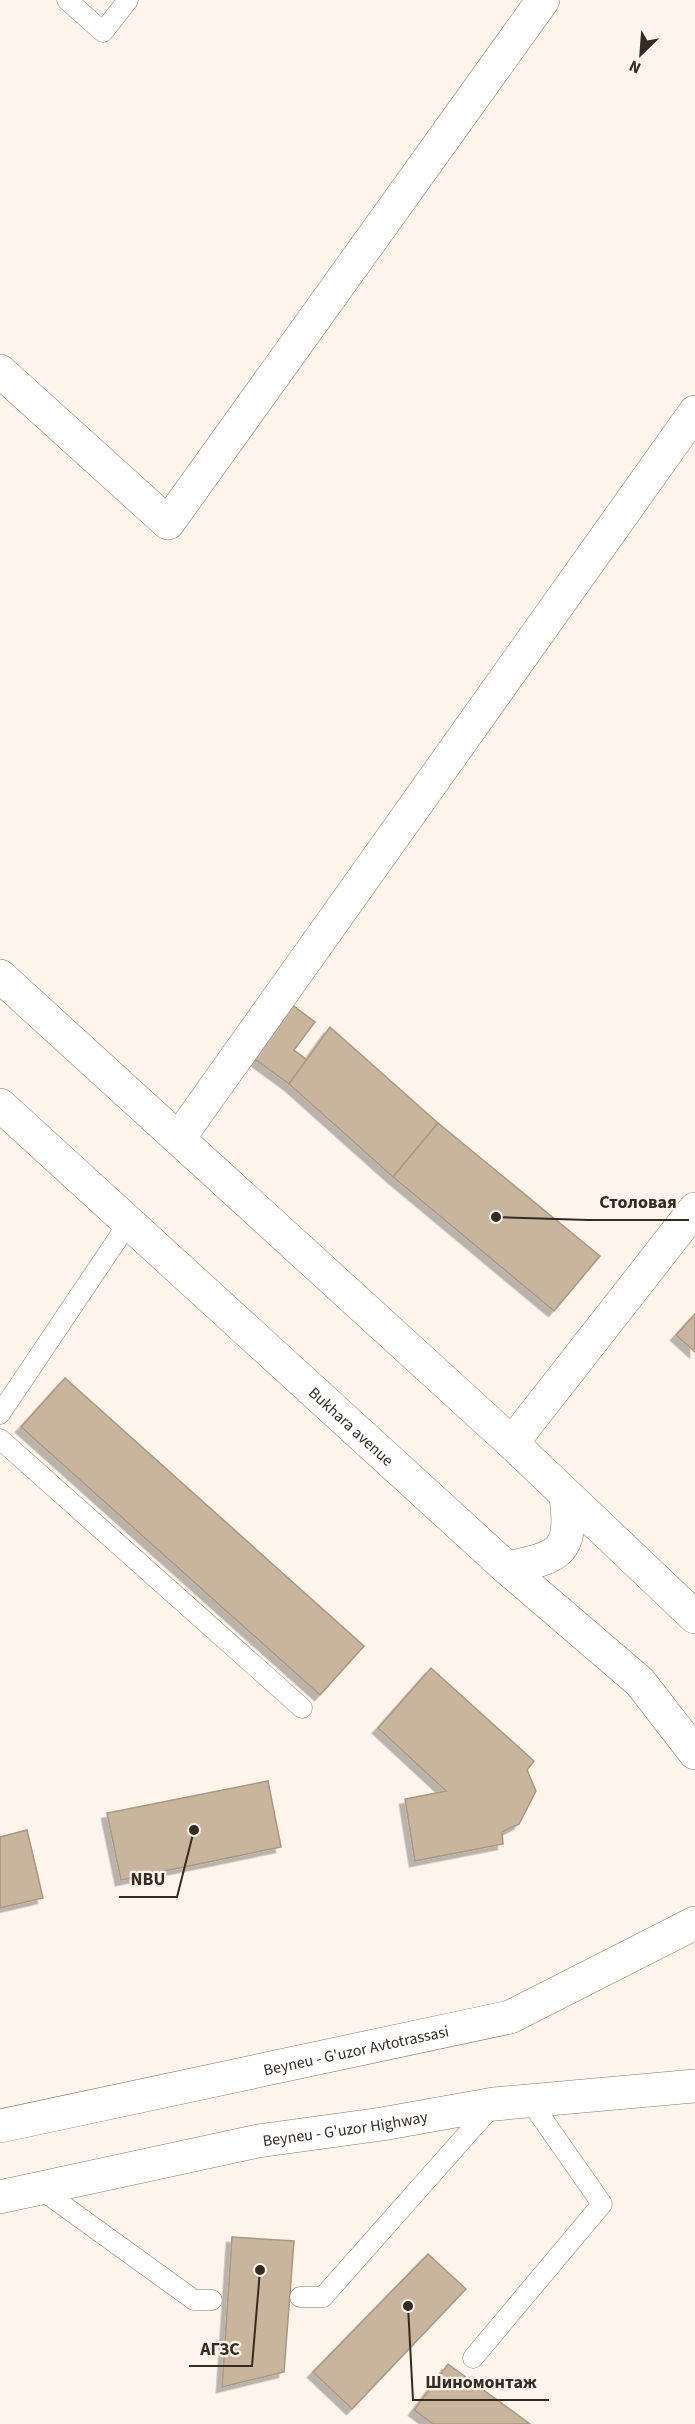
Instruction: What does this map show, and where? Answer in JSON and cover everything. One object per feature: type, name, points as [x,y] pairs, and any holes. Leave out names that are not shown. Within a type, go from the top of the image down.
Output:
[{"type":"main road","points":[[0,371],[168,523],[543,0]]},
{"type":"main road","points":[[179,1138],[695,412]]},
{"type":"main road","points":[[0,976],[512,1443],[566,1497],[695,1617]]},
{"type":"main road","name":"Bukhara avenue","points":[[0,1105],[507,1568],[640,1682],[695,1753]]},
{"type":"main road","points":[[512,1443],[695,1209]]},
{"type":"main road","points":[[507,1568],[546,1559],[558,1551],[565,1541],[568,1530],[566,1497]]},
{"type":"main road","name":"Beyneu - G'uzor Avtotrassasi","points":[[0,2126],[510,2017],[695,1923]]},
{"type":"main road","name":"Beyneu - G'uzor Highway","points":[[0,2197],[258,2141],[382,2124],[494,2104],[693,2092]]},
{"type":"lane","points":[[67,0],[103,32],[128,0]]},
{"type":"lane","points":[[0,1414],[129,1222]]},
{"type":"lane","points":[[0,1439],[302,1708]]},
{"type":"lane","points":[[473,2358],[602,2204],[530,2101]]},
{"type":"lane","points":[[300,2297],[323,2297],[494,2104]]},
{"type":"lane","points":[[39,2188],[194,2300],[213,2300]]},
{"type":"building","points":[[291,1004],[315,1022],[294,1050],[307,1060],[289,1084],[252,1057]]},
{"type":"building","points":[[330,1027],[438,1123],[393,1177],[289,1084]]},
{"type":"building","points":[[438,1123],[600,1256],[554,1311],[393,1177]]},
{"type":"building","points":[[695,1314],[695,1352],[676,1335]]},
{"type":"building","points":[[65,1378],[364,1646],[320,1695],[21,1427]]},
{"type":"building","points":[[431,1668],[534,1761],[527,1770],[536,1791],[519,1824],[502,1832],[503,1844],[415,1861],[405,1799],[446,1791],[378,1728]]},
{"type":"building","points":[[268,1781],[281,1847],[121,1880],[107,1813]]},
{"type":"building","points":[[27,1830],[43,1898],[0,1908],[0,1837]]},
{"type":"building","points":[[232,2237],[294,2241],[284,2372],[222,2387]]},
{"type":"building","points":[[428,2254],[466,2289],[352,2409],[313,2372]]},
{"type":"building","points":[[448,2364],[530,2424],[433,2424],[414,2410]]},
{"type":"place","name":"Столовая","points":[[496,1217]]},
{"type":"place","name":"NBU","points":[[194,1830]]},
{"type":"place","name":"АГЗС","points":[[260,2270]]},
{"type":"place","name":"Шиномонтаж","points":[[408,2306]]}]
